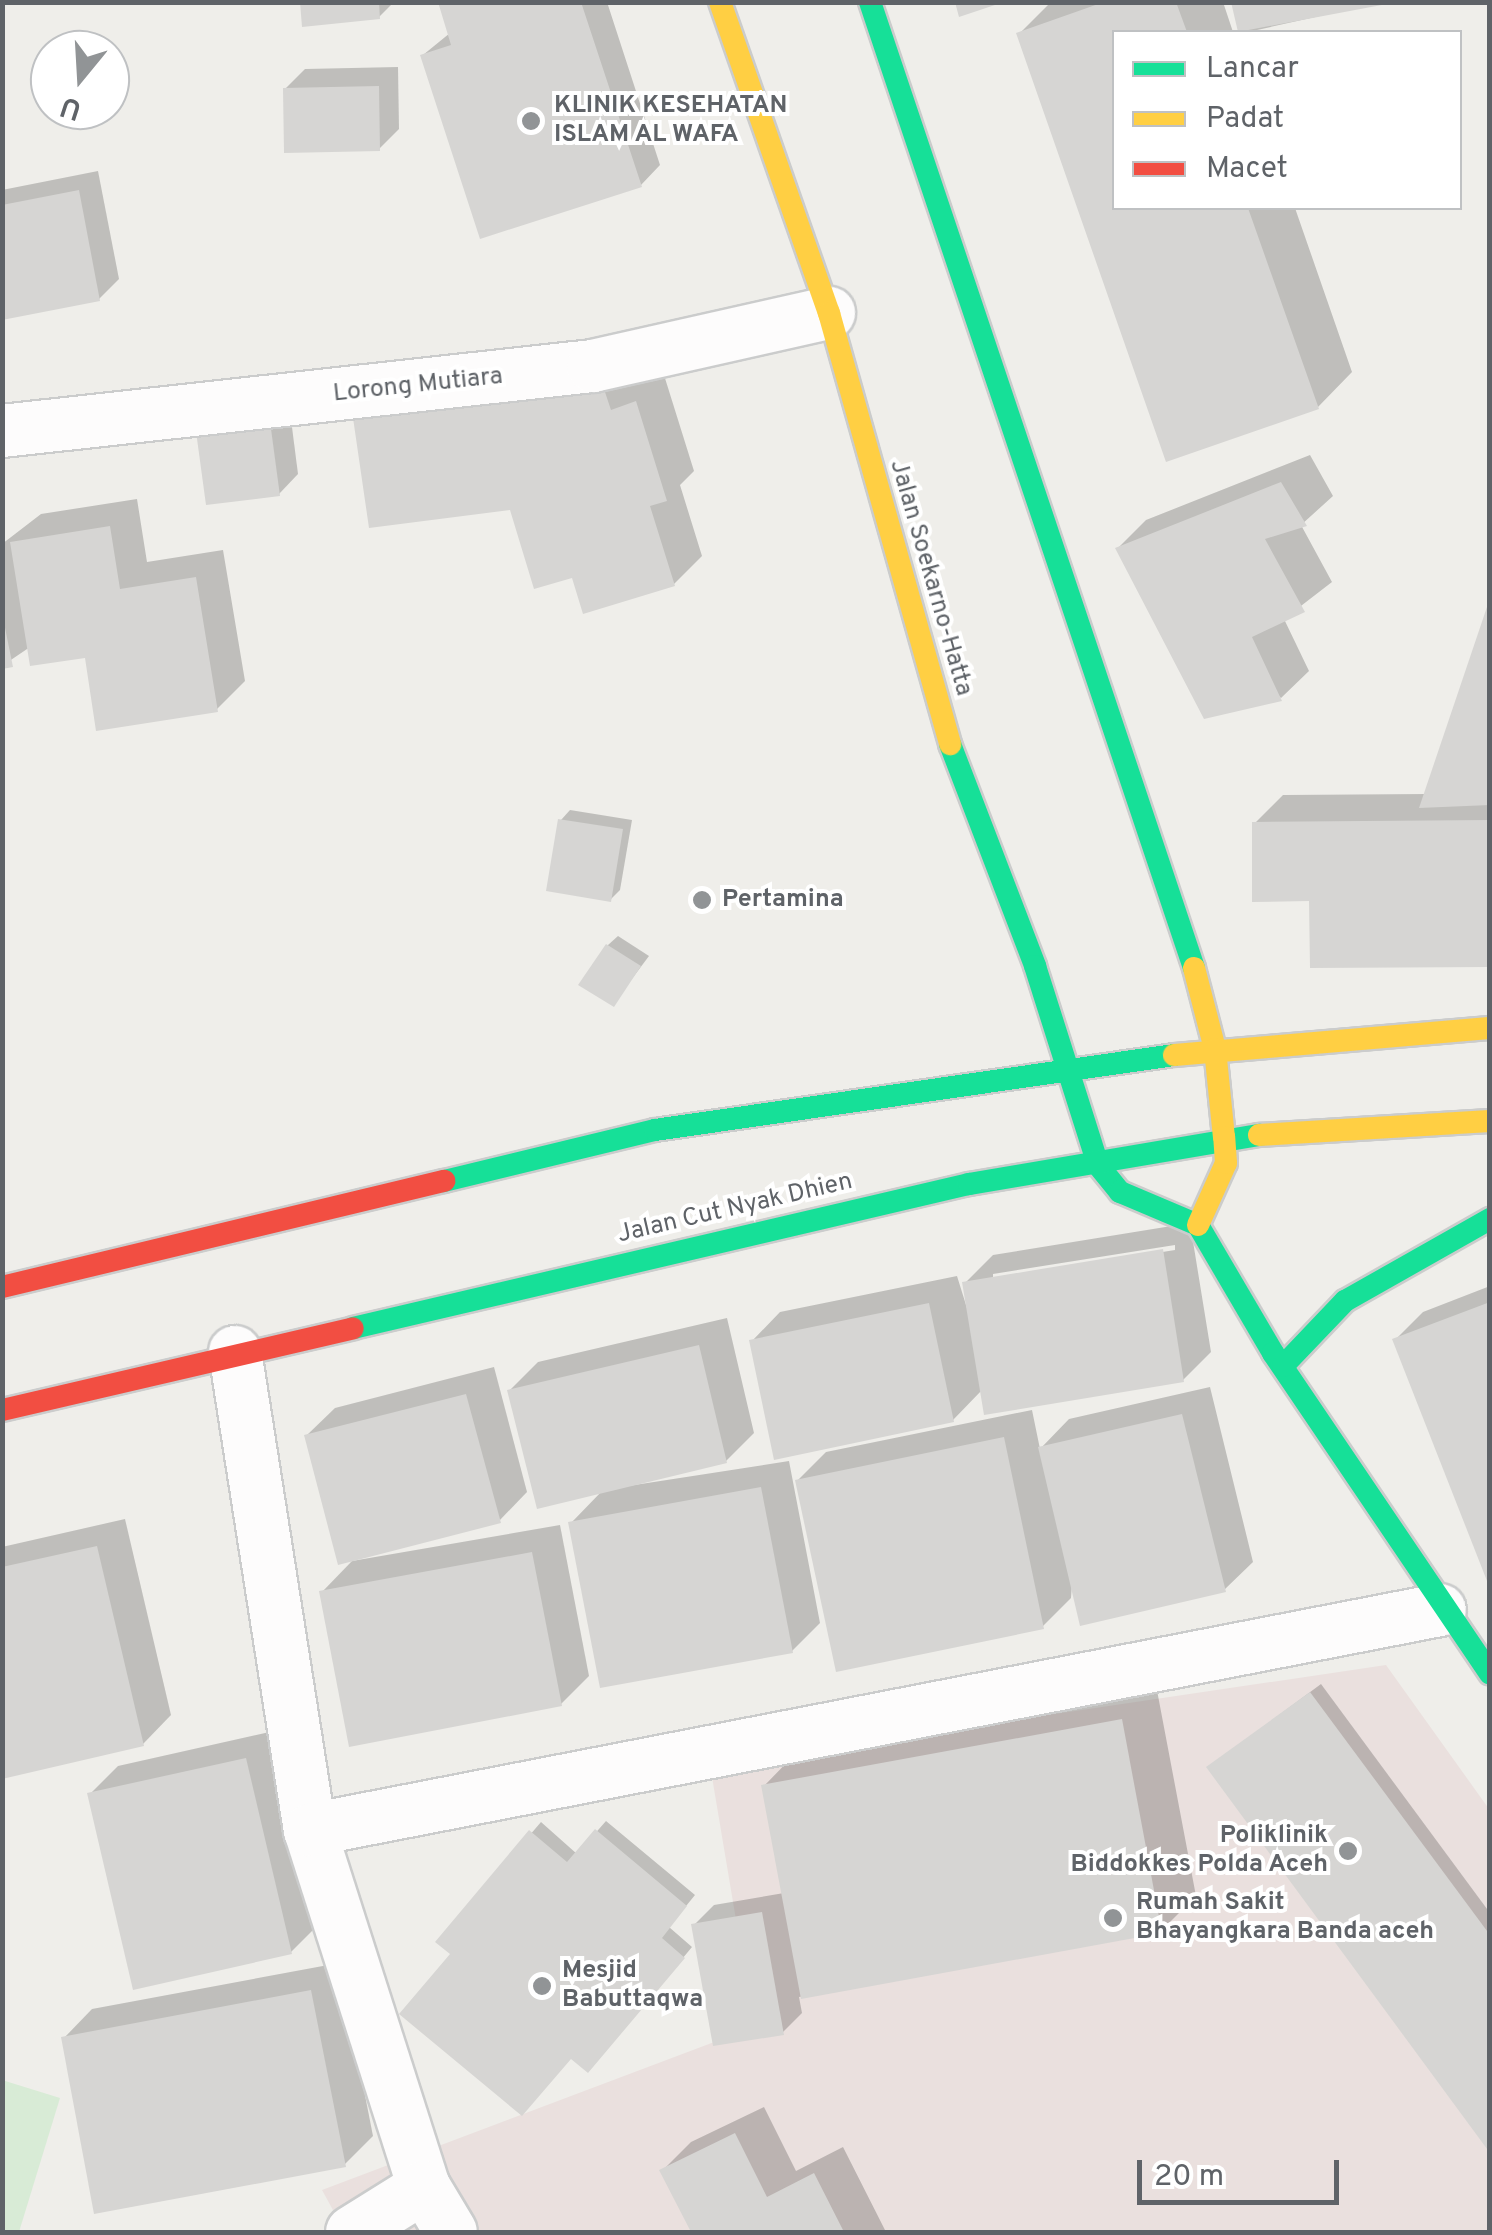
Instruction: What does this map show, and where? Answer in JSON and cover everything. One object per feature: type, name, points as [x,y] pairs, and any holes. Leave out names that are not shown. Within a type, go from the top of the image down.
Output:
[{"type":"main road","name":"Jalan Soekarno-Hatta","points":[[720,2],[829,313],[932,696],[1036,966],[1098,1165]]},
{"type":"main road","points":[[870,2],[1183,926],[1215,1048],[1226,1163],[1198,1226]]},
{"type":"main road","points":[[2,1287],[655,1130],[1215,1048],[1490,1028]]},
{"type":"main road","name":"Jalan Cut Nyak Dhien","points":[[2,1410],[235,1352],[969,1184],[1098,1165],[1224,1138],[1490,1121]]},
{"type":"main road","points":[[1098,1165],[1120,1192],[1198,1226],[1440,1610],[1490,1674]]},
{"type":"main road","points":[[1283,1366],[1345,1300],[1490,1219]]},
{"type":"street","name":"Lorong Mutiara","points":[[2,431],[593,366],[829,313]]},
{"type":"street","points":[[235,1352],[310,1830],[424,2186],[451,2232]]},
{"type":"street","points":[[310,1830],[1440,1610]]},
{"type":"street","points":[[352,2232],[424,2186]]},
{"type":"shaded area","name":"Rumah Sakit Bhayangkara Banda aceh","points":[[1386,1665],[1489,1809],[1489,2232],[345,2232],[322,2190],[754,2027],[710,1765]]},
{"type":"green space","points":[[2,2080],[60,2098],[19,2232],[3,2232]]},
{"type":"building","points":[[300,2],[379,2],[380,19],[302,27]]},
{"type":"building","name":"KLINIK KESEHATAN ISLAM AL WAFA","points":[[438,2],[581,2],[642,187],[480,239],[420,55],[451,45]]},
{"type":"building","points":[[955,2],[1001,2],[1001,3],[959,17]]},
{"type":"building","points":[[1104,2],[1176,2],[1186,30],[1112,30],[1112,210],[1249,210],[1319,409],[1166,462],[1016,33]]},
{"type":"building","points":[[1231,2],[1387,2],[1249,30],[1238,30]]},
{"type":"building","points":[[379,86],[380,151],[284,153],[283,88]]},
{"type":"building","points":[[79,190],[100,301],[2,320],[2,205]]},
{"type":"building","points":[[600,377],[611,410],[636,401],[667,501],[650,506],[675,586],[583,614],[572,578],[534,589],[510,510],[369,528],[352,411]]},
{"type":"building","points":[[269,414],[280,496],[206,505],[195,424]]},
{"type":"building","points":[[1281,482],[1307,526],[1265,539],[1305,612],[1252,637],[1282,701],[1204,719],[1115,548]]},
{"type":"building","points":[[110,526],[120,589],[196,577],[218,712],[96,731],[85,658],[30,666],[10,542]]},
{"type":"building","points":[[1489,601],[1490,805],[1419,808]]},
{"type":"building","points":[[2,613],[13,667],[2,669]]},
{"type":"building","points":[[558,819],[623,829],[611,902],[546,891]]},
{"type":"building","points":[[1490,820],[1490,967],[1310,968],[1309,901],[1252,902],[1252,822]]},
{"type":"building","points":[[606,944],[641,966],[614,1007],[578,985]]},
{"type":"building","points":[[1163,1249],[1184,1382],[984,1415],[962,1282]]},
{"type":"building","points":[[1490,1302],[1490,1586],[1489,1586],[1392,1339]]},
{"type":"building","points":[[929,1303],[954,1422],[774,1460],[749,1340]]},
{"type":"building","points":[[699,1345],[727,1463],[537,1509],[507,1390]]},
{"type":"building","points":[[466,1394],[501,1523],[338,1565],[304,1435]]},
{"type":"building","points":[[1182,1414],[1226,1592],[1080,1626],[1038,1447]]},
{"type":"building","points":[[1004,1437],[1044,1629],[836,1672],[795,1480]]},
{"type":"building","points":[[761,1487],[793,1653],[600,1688],[568,1522]]},
{"type":"building","points":[[97,1546],[144,1746],[2,1779],[2,1567]]},
{"type":"building","points":[[532,1552],[562,1706],[349,1747],[319,1591]]},
{"type":"building","name":"Poliklinik Biddokkes Polda Aceh","points":[[1310,1692],[1490,1935],[1490,2153],[1206,1767]]},
{"type":"building","points":[[1122,1719],[1162,1933],[801,1999],[761,1785]]},
{"type":"building","points":[[246,1758],[292,1954],[133,1990],[87,1793]]},
{"type":"building","name":"Mesjid Babuttaqwa","points":[[595,1829],[687,1906],[662,1938],[685,1958],[588,2073],[571,2059],[522,2116],[399,2014],[450,1954],[435,1942],[529,1830],[567,1862]]},
{"type":"building","points":[[762,1912],[784,2035],[713,2046],[691,1924]]},
{"type":"building","points":[[311,1990],[346,2167],[94,2214],[61,2037]]},
{"type":"building","points":[[735,2133],[767,2197],[814,2173],[844,2232],[691,2232],[659,2170]]},
{"type":"traffic: fast","points":[[870,2],[1194,968]]},
{"type":"traffic: fast","points":[[950,744],[1035,966],[1098,1165]]},
{"type":"traffic: fast","points":[[444,1181],[655,1130],[1174,1055]]},
{"type":"traffic: fast","points":[[353,1328],[969,1184],[1259,1135]]},
{"type":"traffic: fast","points":[[1098,1165],[1120,1192],[1198,1225],[1273,1353],[1490,1674]]},
{"type":"traffic: fast","points":[[1283,1366],[1345,1301],[1490,1219]]},
{"type":"traffic: slow","points":[[720,2],[829,313],[950,744]]},
{"type":"traffic: slow","points":[[1194,968],[1215,1049],[1224,1137]]},
{"type":"traffic: slow","points":[[1174,1055],[1490,1028]]},
{"type":"traffic: slow","points":[[1259,1135],[1490,1121]]},
{"type":"traffic: slow","points":[[1198,1225],[1226,1163],[1224,1137]]},
{"type":"traffic: jam","points":[[2,1287],[444,1181]]},
{"type":"traffic: jam","points":[[2,1410],[353,1328]]},
{"type":"place","name":"KLINIK KESEHATAN ISLAM AL WAFA","points":[[531,121]]},
{"type":"place","name":"Pertamina","points":[[702,900]]},
{"type":"place","name":"Poliklinik Biddokkes Polda Aceh","points":[[1348,1851]]},
{"type":"place","name":"Rumah Sakit Bhayangkara Banda aceh","points":[[1113,1918]]},
{"type":"place","name":"Mesjid Babuttaqwa","points":[[542,1986]]}]
